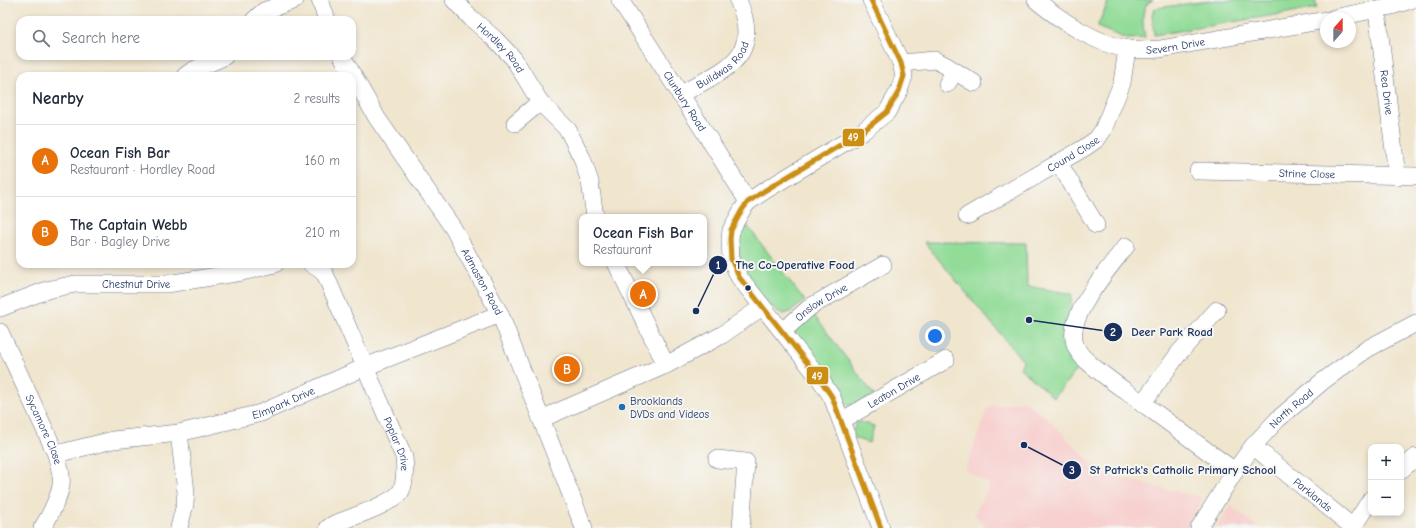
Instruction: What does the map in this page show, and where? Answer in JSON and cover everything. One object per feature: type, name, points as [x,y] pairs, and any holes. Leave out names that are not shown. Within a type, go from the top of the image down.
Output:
[{"type":"street","points":[[258,16],[264,11],[295,0]]},
{"type":"street","points":[[320,0],[325,16]]},
{"type":"street","name":"Hordley Road","points":[[454,0],[514,59],[540,102],[568,130],[582,158],[590,182],[595,214]]},
{"type":"street","name":"Clunbury Road","points":[[620,0],[748,202]]},
{"type":"street","name":"Buildwas Road","points":[[680,95],[728,68],[739,57],[744,46],[747,30],[738,0]]},
{"type":"street","points":[[871,0],[901,63],[904,76],[899,91],[887,112],[862,132],[748,202],[738,215],[731,230],[730,239],[731,259],[739,277],[783,331],[832,397],[881,528]]},
{"type":"street","name":"Severn Drive","points":[[1036,0],[1052,13],[1090,36],[1127,49],[1160,49],[1320,21]]},
{"type":"street","points":[[1356,14],[1377,10],[1410,0]]},
{"type":"street","name":"Rea Drive","points":[[1377,10],[1397,176]]},
{"type":"street","name":"Cound Close","points":[[967,216],[1059,163],[1097,139],[1103,130],[1122,83],[1127,49]]},
{"type":"street","points":[[189,72],[218,60]]},
{"type":"street","name":"Admaston Road","points":[[344,60],[351,72]]},
{"type":"street","points":[[901,63],[935,60],[951,78],[974,83]]},
{"type":"street","name":"Admaston Road","points":[[356,81],[377,118],[452,228],[500,314],[584,528]]},
{"type":"street","points":[[515,124],[540,102]]},
{"type":"street","points":[[1059,163],[1096,225]]},
{"type":"street","name":"Strine Close","points":[[1198,171],[1416,176]]},
{"type":"street","points":[[1126,246],[1089,296],[1080,311],[1076,321],[1074,340],[1077,349],[1088,362],[1142,404],[1235,471]]},
{"type":"street","name":"Onslow Drive","points":[[783,331],[810,307],[883,265]]},
{"type":"street","points":[[617,266],[666,365]]},
{"type":"street","name":"Chestnut Drive","points":[[0,308],[47,290],[75,284],[167,284],[258,268]]},
{"type":"street","points":[[318,268],[325,274],[365,367]]},
{"type":"street","points":[[541,419],[666,365],[722,335],[762,307]]},
{"type":"street","points":[[1142,404],[1179,353],[1217,310]]},
{"type":"street","name":"Elmpark Drive","points":[[56,454],[113,440],[178,433],[262,413],[365,367],[500,314]]},
{"type":"street","name":"North Road","points":[[1199,528],[1235,471],[1253,446],[1278,419],[1323,381],[1367,349],[1416,323]]},
{"type":"street","name":"Sycamore Close","points":[[0,332],[56,454],[60,471],[61,485],[48,520],[42,528]]},
{"type":"street","name":"Leaton Drive","points":[[841,421],[946,360]]},
{"type":"street","name":"Poplar Drive","points":[[328,528],[334,524],[391,501],[401,490],[405,474],[404,457],[365,367]]},
{"type":"street","points":[[178,433],[186,492],[185,504],[179,523],[179,528]]},
{"type":"street","name":"Parklands","points":[[1253,446],[1354,528]]},
{"type":"street","points":[[1404,467],[1416,457]]},
{"type":"street","points":[[717,459],[746,462],[741,528]]},
{"type":"street","points":[[1354,528],[1368,504]]},
{"type":"shaded area","points":[[1025,401],[1050,421],[1101,473],[1203,498],[1188,528],[987,528],[974,515],[990,484],[965,470],[988,407]]},
{"type":"shaded area","points":[[1231,506],[1254,524],[1257,528],[1216,528]]},
{"type":"green space","points":[[1109,0],[1153,0],[1146,6],[1144,11],[1143,22],[1145,38],[1127,39],[1097,27]]},
{"type":"green space","points":[[1217,0],[1315,0],[1317,8],[1154,35],[1152,14],[1156,8]]},
{"type":"green space","points":[[743,220],[805,301],[790,312],[784,314],[773,308],[743,274],[736,241]]},
{"type":"green space","points":[[924,242],[1026,243],[1027,286],[1072,294],[1066,346],[1081,364],[1054,398],[1020,368],[1023,361]]},
{"type":"green space","points":[[811,311],[874,395],[855,406],[845,403],[840,397],[796,337],[794,331]]},
{"type":"green space","points":[[857,421],[874,426],[869,443],[854,438],[853,431]]},
{"type":"transit line","name":"49","points":[[871,0],[901,63],[904,76],[899,91],[887,112],[862,132],[748,202],[731,230],[730,239],[731,259],[739,277],[820,379],[832,397],[881,528]]},
{"type":"place","name":"Ocean Fish Bar","points":[[643,294]]},
{"type":"place","name":"The Co-Operative Food","points":[[696,311]]},
{"type":"place","name":"Deer Park Road","points":[[1029,320]]},
{"type":"place","name":"The Captain Webb","points":[[567,369]]},
{"type":"place","name":"Brooklands DVDs and Videos","points":[[622,407]]},
{"type":"place","name":"St Patrick's Catholic Primary School","points":[[1024,445]]}]
